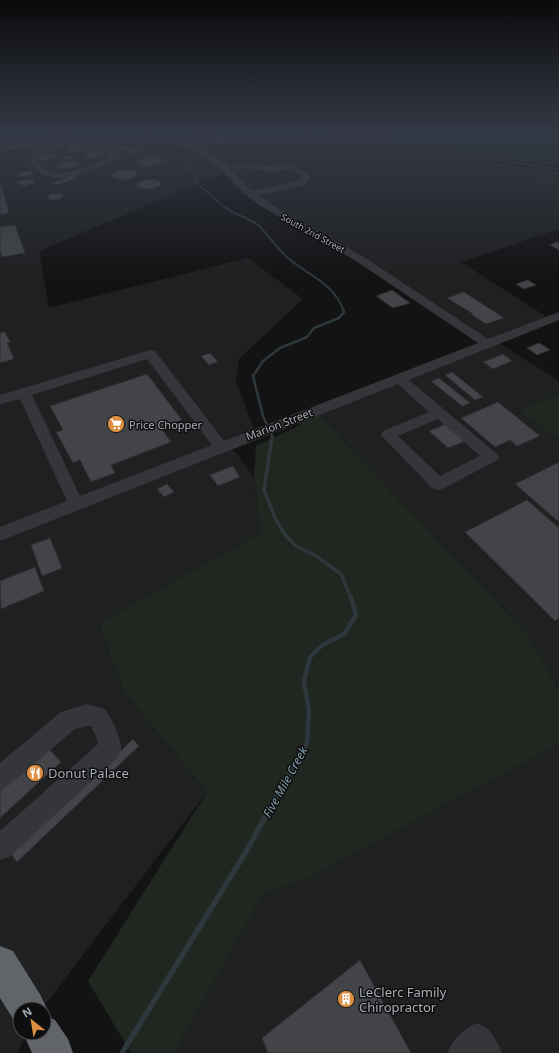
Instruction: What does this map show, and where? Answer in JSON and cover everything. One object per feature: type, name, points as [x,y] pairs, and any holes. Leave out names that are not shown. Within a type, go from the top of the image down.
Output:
[{"type":"highway","points":[[0,964],[23,1001]]},
{"type":"highway","points":[[47,1041],[54,1053]]},
{"type":"street","name":"South 2nd Street","points":[[240,180],[251,194],[281,215],[366,263],[487,344]]},
{"type":"street","points":[[251,194],[294,186],[306,180]]},
{"type":"street","name":"Marion Street","points":[[0,534],[559,316]]},
{"type":"street","points":[[0,400],[150,354],[221,447]]},
{"type":"street","points":[[399,378],[491,457],[438,484],[388,435],[439,413]]},
{"type":"street","points":[[24,393],[76,504]]},
{"type":"street","points":[[0,778],[69,720],[87,715],[97,717],[109,739],[110,749],[0,848]]},
{"type":"street","points":[[462,1053],[477,1038],[487,1053]]},
{"type":"shaded area","points":[[0,180],[206,180],[39,251],[49,308],[248,258],[303,299],[239,359],[236,381],[256,434],[229,444],[254,477],[260,533],[99,623],[124,692],[207,792],[48,1001],[12,1001],[12,1041],[23,1041],[17,1053],[0,1053]]},
{"type":"shaded area","points":[[239,180],[531,180],[549,186],[559,193],[559,229],[461,262],[550,319],[496,341],[559,381],[559,393],[520,411],[559,440],[559,691],[530,637],[315,411],[486,344],[410,291],[281,215]]},
{"type":"shaded area","points":[[531,180],[559,180],[559,193],[549,186]]},
{"type":"shaded area","points":[[559,393],[559,440],[519,411]]},
{"type":"shaded area","points":[[315,411],[530,637],[559,691],[559,744],[309,878],[263,894],[174,1053],[131,1053],[88,981],[207,792],[124,692],[99,623],[260,533],[254,477],[256,446],[298,426]]},
{"type":"shaded area","points":[[559,744],[559,1053],[174,1053],[263,894],[309,878]]},
{"type":"building","points":[[33,180],[35,182],[25,186],[17,183],[19,181]]},
{"type":"building","points":[[60,180],[70,180],[57,185],[52,183]]},
{"type":"building","points":[[156,180],[160,181],[162,185],[151,189],[141,188],[137,186],[137,183],[141,181]]},
{"type":"building","points":[[0,184],[9,213],[0,215]]},
{"type":"building","points":[[60,193],[64,196],[60,199],[52,200],[46,197],[51,194]]},
{"type":"building","points":[[15,225],[25,253],[2,257],[0,251],[0,227]]},
{"type":"building","points":[[557,242],[559,243],[559,250],[550,245]]},
{"type":"building","points":[[528,280],[536,285],[524,289],[516,284]]},
{"type":"building","points":[[392,290],[410,303],[393,308],[376,296]]},
{"type":"building","points":[[464,292],[504,318],[486,324],[447,298]]},
{"type":"building","points":[[5,332],[10,342],[7,343],[14,359],[0,363],[0,333]]},
{"type":"building","points":[[539,343],[550,350],[537,355],[527,348]]},
{"type":"building","points":[[210,353],[218,362],[209,365],[201,356]]},
{"type":"building","points":[[503,354],[512,361],[493,369],[483,362]]},
{"type":"building","points":[[452,372],[483,397],[475,400],[445,375]]},
{"type":"building","name":"Price Chopper","points":[[147,374],[182,420],[161,428],[171,442],[111,465],[115,473],[91,482],[80,460],[73,463],[56,432],[63,430],[50,406]]},
{"type":"building","points":[[439,378],[470,403],[462,406],[431,381]]},
{"type":"building","points":[[498,402],[540,436],[517,446],[510,440],[495,447],[461,418]]},
{"type":"building","points":[[446,424],[466,441],[448,448],[429,431]]},
{"type":"building","points":[[559,462],[559,522],[515,484]]},
{"type":"building","points":[[233,466],[240,477],[218,486],[210,475]]},
{"type":"building","points":[[167,484],[174,492],[164,497],[157,489]]},
{"type":"building","points":[[527,500],[559,528],[559,618],[555,621],[465,532]]},
{"type":"building","points":[[50,538],[62,568],[42,576],[31,545]]},
{"type":"building","points":[[35,567],[44,591],[1,609],[0,581]]},
{"type":"building","points":[[133,739],[139,746],[17,862],[10,853]]},
{"type":"building","name":"Donut Palace","points":[[49,749],[61,762],[0,818],[0,791]]},
{"type":"building","name":"LeClerc Family Chiropractor","points":[[360,960],[411,1053],[268,1053],[262,1038]]},
{"type":"waterway","name":"Five Mile Creek","points":[[196,180],[198,184],[231,211]]},
{"type":"waterway","name":"Five Mile Creek","points":[[231,211],[259,226],[288,258],[327,286],[339,301],[344,311]]},
{"type":"waterway","name":"Five Mile Creek","points":[[273,438],[263,416],[253,376],[263,361],[280,348],[307,337],[314,328],[339,318],[344,312],[343,310]]},
{"type":"waterway","name":"Five Mile Creek","points":[[272,437],[264,490],[275,518],[285,535],[296,546],[316,556],[341,574],[351,598]]},
{"type":"waterway","name":"Five Mile Creek","points":[[274,800],[307,743],[309,711],[304,681],[310,657],[321,646],[344,634],[356,615],[351,597]]},
{"type":"waterway","name":"Five Mile Creek","points":[[122,1053],[247,850],[275,799]]},
{"type":"place","name":"Price Chopper","points":[[116,424]]},
{"type":"place","name":"Donut Palace","points":[[35,773]]},
{"type":"place","name":"LeClerc Family Chiropractor","points":[[346,999]]}]
